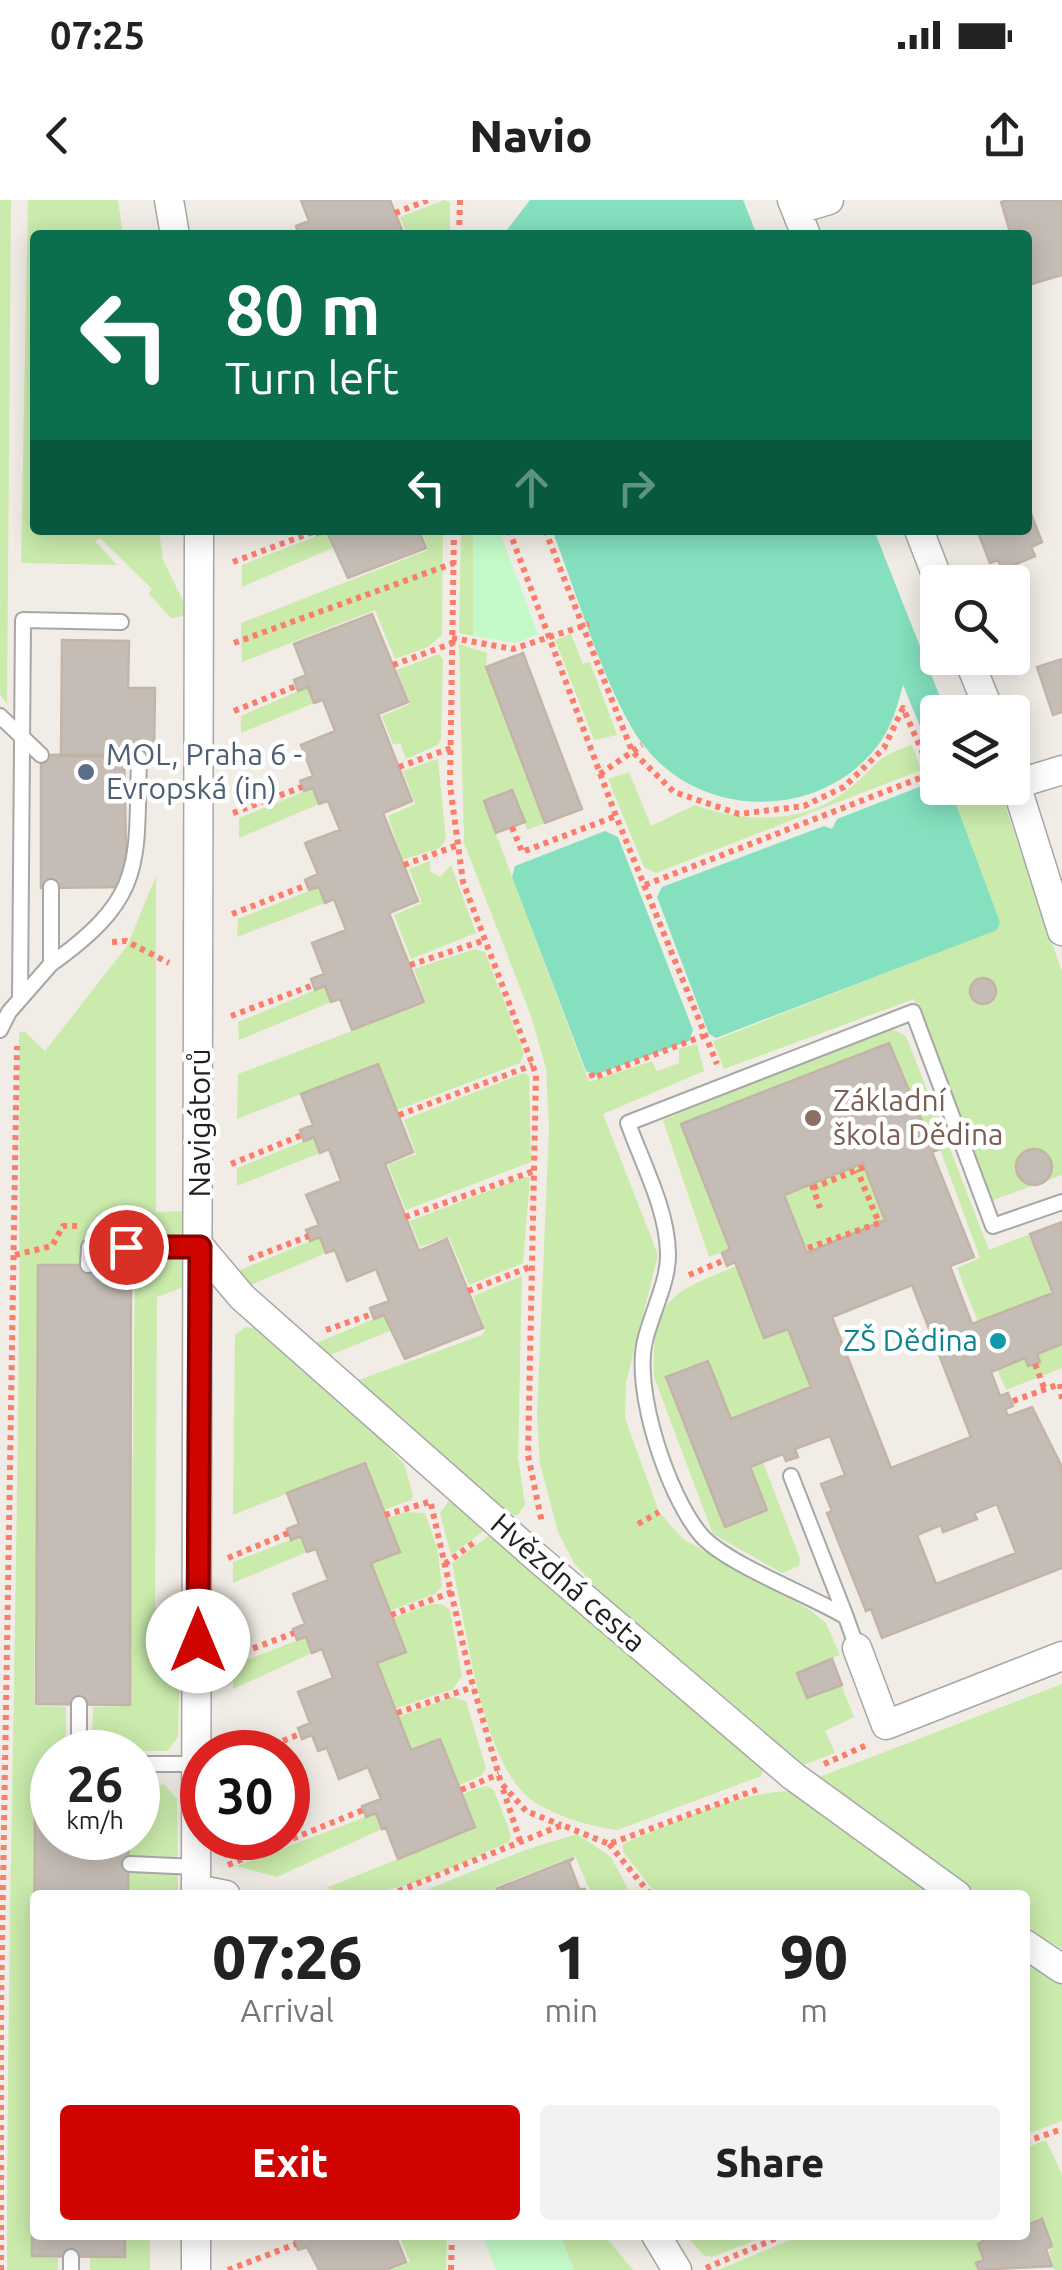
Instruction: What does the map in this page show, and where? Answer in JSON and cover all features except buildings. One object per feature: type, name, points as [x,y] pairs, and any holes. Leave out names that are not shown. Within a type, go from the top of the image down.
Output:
[{"type":"street","points":[[168,200],[174,230]]},
{"type":"street","points":[[798,215],[829,200]]},
{"type":"street","name":"Navigátorů","points":[[198,1730],[200,535]]},
{"type":"street","points":[[921,535],[933,565]]},
{"type":"street","points":[[1030,775],[1062,770]]},
{"type":"street","points":[[1023,805],[1062,931]]},
{"type":"street","name":"Hvězdná cesta","points":[[200,1247],[231,1287],[535,1556],[793,1776],[950,1890]]},
{"type":"street","points":[[857,1648],[886,1725],[1062,1656]]},
{"type":"street","points":[[1030,1947],[1062,1969]]},
{"type":"street","points":[[196,2240],[196,2270]]},
{"type":"street","points":[[659,2240],[677,2270]]},
{"type":"lane","points":[[20,999],[23,620],[121,622]]},
{"type":"lane","points":[[0,716],[41,755]]},
{"type":"lane","points":[[0,1030],[20,999],[51,964],[81,942],[125,894],[136,861],[139,758]]},
{"type":"lane","points":[[51,887],[51,964]]},
{"type":"lane","points":[[846,1617],[731,1556],[701,1535],[680,1496],[651,1424],[644,1382],[643,1346],[669,1259],[667,1228],[628,1124],[913,1012],[993,1226],[1062,1202]]},
{"type":"lane","points":[[88,1265],[89,1247],[200,1247]]},
{"type":"lane","points":[[791,1476],[857,1648]]},
{"type":"lane","points":[[78,1704],[79,1730]]},
{"type":"lane","points":[[130,1864],[197,1884]]},
{"type":"path","points":[[396,213],[428,200]]},
{"type":"path","points":[[459,230],[460,200]]},
{"type":"path","points":[[233,562],[305,535]]},
{"type":"path","points":[[454,535],[451,748],[463,882],[532,1065],[534,1172],[528,1455],[543,1528],[535,1556]]},
{"type":"path","points":[[511,535],[645,885],[649,905],[718,1066]]},
{"type":"path","points":[[546,535],[586,625],[632,752],[674,792],[706,807],[739,814],[804,806],[844,787],[884,748],[903,708],[920,747]]},
{"type":"path","points":[[234,643],[454,563]]},
{"type":"path","points":[[392,665],[453,640],[512,649],[586,625]]},
{"type":"path","points":[[234,711],[296,686]]},
{"type":"path","points":[[600,774],[642,745]]},
{"type":"path","points":[[399,767],[451,748]]},
{"type":"path","points":[[645,885],[920,778]]},
{"type":"path","points":[[232,812],[302,787]]},
{"type":"path","points":[[512,826],[522,852],[616,816]]},
{"type":"path","points":[[404,865],[458,846]]},
{"type":"path","points":[[232,914],[307,885]]},
{"type":"path","points":[[410,965],[485,940]]},
{"type":"path","points":[[81,942],[126,941],[160,955],[200,991]]},
{"type":"path","points":[[231,1016],[313,985]]},
{"type":"path","points":[[592,1073],[593,1078],[704,1036]]},
{"type":"path","points":[[1,2270],[1,2008],[17,1042]]},
{"type":"path","points":[[399,1115],[532,1065]]},
{"type":"path","points":[[231,1164],[302,1135]]},
{"type":"path","points":[[808,1248],[878,1222],[861,1169],[812,1186],[820,1208]]},
{"type":"path","points":[[405,1217],[534,1172]]},
{"type":"path","points":[[246,1260],[308,1236]]},
{"type":"path","points":[[664,1274],[681,1278],[725,1260]]},
{"type":"path","points":[[468,1291],[532,1266]]},
{"type":"path","points":[[293,1342],[372,1314]]},
{"type":"path","points":[[1035,1364],[1045,1390]]},
{"type":"path","points":[[1013,1401],[1060,1384],[1062,1397]]},
{"type":"path","points":[[407,1443],[430,1501],[473,1687],[522,1844]]},
{"type":"path","points":[[385,1514],[430,1501]]},
{"type":"path","points":[[226,1558],[288,1533]]},
{"type":"path","points":[[392,1614],[452,1592]]},
{"type":"path","points":[[226,1659],[294,1634]]},
{"type":"path","points":[[396,1713],[473,1687]]},
{"type":"path","points":[[461,1790],[499,1774]]},
{"type":"path","points":[[609,1844],[793,1776]]},
{"type":"path","points":[[502,1783],[526,1811],[609,1844],[647,1890]]},
{"type":"path","points":[[226,1866],[364,1810]]},
{"type":"path","points":[[402,1890],[562,1825]]},
{"type":"path","points":[[1030,2140],[1062,2129]]},
{"type":"path","points":[[452,2240],[452,2270]]},
{"type":"path","points":[[700,2270],[772,2240]]},
{"type":"path","points":[[228,2270],[296,2244]]},
{"type":"green space","points":[[0,200],[11,200],[7,704],[0,694]]},
{"type":"green space","points":[[28,200],[118,200],[122,230],[30,230],[30,535],[160,535],[163,560],[190,615],[171,618],[149,594],[152,589],[100,538],[95,541],[117,565],[21,563]]},
{"type":"green space","points":[[445,200],[450,203],[450,230],[405,230],[400,217]]},
{"type":"green space","points":[[530,200],[743,200],[755,230],[507,230]]},
{"type":"green space","points":[[319,535],[328,535],[333,548],[242,587],[242,565]]},
{"type":"green space","points":[[424,535],[443,535],[442,635],[428,647],[395,659],[375,610],[242,662],[241,623],[428,550]]},
{"type":"green space","points":[[461,535],[474,535],[473,636],[459,633]]},
{"type":"green space","points":[[473,535],[501,535],[538,634],[516,643],[473,636]]},
{"type":"green space","points":[[554,535],[876,535],[920,646],[920,675],[931,675],[939,695],[920,695],[920,726],[903,685],[881,741],[857,767],[829,786],[798,797],[764,802],[731,799],[699,789],[670,772],[645,747],[619,702]]},
{"type":"green space","points":[[571,634],[583,664],[590,662],[617,735],[594,740],[555,640]]},
{"type":"green space","points":[[459,644],[487,653],[486,667],[545,823],[527,830],[512,790],[484,802],[589,1082],[652,1061],[657,1071],[679,1063],[679,1049],[697,1044],[704,1071],[603,1114],[658,1255],[626,1383],[625,1418],[659,1512],[683,1539],[810,1610],[826,1623],[840,1655],[797,1673],[841,1684],[854,1717],[825,1731],[835,1753],[798,1767],[615,1609],[574,1563],[558,1532],[540,1464],[537,1415],[549,1129],[546,1068],[531,1016],[464,843]]},
{"type":"green space","points":[[439,654],[443,659],[441,738],[438,745],[406,759],[400,743],[393,745],[382,716],[410,704],[397,670]]},
{"type":"green space","points":[[308,687],[314,703],[241,733],[241,716]]},
{"type":"green space","points":[[912,745],[920,770],[656,873],[644,867],[608,779],[629,772],[651,826],[695,805],[734,815],[775,817],[814,809],[833,800],[883,758]]},
{"type":"green space","points":[[438,759],[446,839],[440,848],[402,860],[388,816],[415,804],[403,771]]},
{"type":"green space","points":[[920,787],[920,805],[956,805],[1000,922],[997,930],[716,1038],[709,1034],[657,897],[662,887],[824,826],[832,829],[837,819]]},
{"type":"green space","points":[[313,788],[319,804],[239,838],[239,818]]},
{"type":"green space","points":[[956,805],[1005,805],[1062,972],[1062,1175],[991,1201],[914,999],[724,1069],[713,1041],[997,929],[1000,922]],"holes":[[[1035,1149],[1049,1155],[1054,1170],[1044,1180],[1024,1184],[1014,1171],[1018,1158]]]},
{"type":"green space","points":[[605,831],[618,837],[693,1030],[689,1041],[595,1075],[586,1071],[512,877],[515,866]]},
{"type":"green space","points":[[430,861],[430,871],[440,877],[451,865],[476,933],[411,959],[394,915],[422,903],[409,869]]},
{"type":"green space","points":[[156,876],[156,1212],[183,1211],[184,1287],[157,1297],[155,1608],[181,1619],[178,1737],[167,1751],[160,1751],[160,1730],[92,1730],[93,1707],[130,1706],[135,1264],[38,1265],[34,1706],[66,1707],[66,1730],[30,1730],[30,1860],[34,1860],[33,1890],[30,1890],[30,2240],[31,2257],[58,2258],[58,2270],[7,2270],[19,1033],[24,1031],[45,1051],[127,946]]},
{"type":"green space","points":[[319,887],[325,903],[237,937],[238,919]]},
{"type":"green space","points":[[475,949],[485,952],[524,1053],[520,1063],[397,1110],[378,1064],[237,1119],[238,1074],[426,1003],[414,969]]},
{"type":"green space","points":[[325,986],[331,1002],[239,1040],[238,1022]]},
{"type":"green space","points":[[890,1028],[906,1036],[944,1133],[929,1138],[682,1125],[730,1249],[709,1257],[663,1120]]},
{"type":"green space","points":[[524,1073],[529,1076],[531,1162],[406,1210],[388,1165],[416,1154],[404,1120]]},
{"type":"green space","points":[[314,1137],[320,1153],[237,1186],[237,1168]]},
{"type":"green space","points":[[949,1146],[989,1250],[1030,1234],[1053,1293],[978,1322],[957,1268],[980,1258],[940,1149]]},
{"type":"green space","points":[[863,1163],[885,1220],[807,1253],[784,1195]]},
{"type":"green space","points":[[530,1178],[523,1263],[469,1285],[449,1237],[420,1247],[410,1221]]},
{"type":"green space","points":[[320,1237],[326,1253],[246,1287],[240,1270]]},
{"type":"green space","points":[[736,1266],[764,1338],[788,1329],[811,1387],[731,1419],[708,1361],[666,1378],[724,1527],[767,1510],[750,1467],[763,1462],[800,1559],[799,1566],[782,1573],[713,1534],[654,1377],[657,1330],[670,1302],[695,1284]]},
{"type":"green space","points":[[522,1276],[518,1457],[525,1505],[517,1516],[502,1511],[356,1381],[482,1335],[485,1331],[473,1296]]},
{"type":"green space","points":[[384,1315],[390,1331],[325,1357],[311,1345]]},
{"type":"green space","points":[[246,1327],[254,1328],[404,1464],[411,1500],[384,1510],[364,1463],[233,1515],[235,1335]]},
{"type":"green space","points":[[1062,1344],[1062,1368],[1006,1390],[997,1369],[1025,1358],[1029,1366],[1039,1361],[1037,1354]]},
{"type":"green space","points":[[450,1499],[485,1530],[451,1555],[440,1513]]},
{"type":"green space","points":[[406,1512],[425,1513],[437,1547],[442,1586],[435,1594],[389,1611],[371,1563],[399,1551],[387,1518]]},
{"type":"green space","points":[[490,1535],[763,1769],[761,1776],[617,1830],[555,1813],[518,1787],[504,1764],[482,1705],[452,1563]]},
{"type":"green space","points":[[301,1536],[307,1552],[233,1583],[233,1562]]},
{"type":"green space","points":[[431,1604],[442,1604],[450,1610],[462,1676],[453,1689],[395,1709],[377,1663],[406,1652],[393,1618]]},
{"type":"green space","points":[[306,1637],[312,1653],[233,1689],[233,1665]]},
{"type":"green space","points":[[1062,1684],[1062,1949],[1030,1930],[1030,1890],[972,1890],[814,1779]]},
{"type":"green space","points":[[452,1697],[466,1701],[486,1768],[481,1776],[459,1785],[440,1739],[411,1750],[398,1717]]},
{"type":"green space","points":[[160,1784],[165,1785],[177,1799],[178,1890],[129,1890],[130,1860],[160,1860]]},
{"type":"green space","points":[[486,1786],[494,1790],[511,1835],[509,1842],[396,1888],[326,1888],[475,1828],[462,1794]]},
{"type":"green space","points":[[790,1791],[927,1890],[653,1890],[623,1852],[623,1844],[705,1810]]},
{"type":"green space","points":[[376,1813],[382,1829],[277,1877],[236,1866],[252,1860],[310,1860],[310,1838]]},
{"type":"green space","points":[[577,1834],[611,1857],[628,1889],[590,1890],[575,1856],[495,1890],[426,1890],[525,1850]]},
{"type":"green space","points":[[1030,1962],[1062,1983],[1062,2121],[1030,2133]]},
{"type":"green space","points":[[1046,2140],[1062,2174],[1062,2270],[1054,2270],[1042,2219],[1030,2223],[1030,2146]]},
{"type":"green space","points":[[126,2240],[150,2240],[150,2270],[90,2270],[90,2258],[126,2258]]},
{"type":"green space","points":[[401,2240],[447,2240],[446,2270],[391,2270],[410,2262]]},
{"type":"green space","points":[[484,2240],[562,2240],[574,2270],[496,2270]]},
{"type":"green space","points":[[562,2240],[608,2240],[633,2270],[574,2270]]},
{"type":"green space","points":[[690,2240],[756,2240],[712,2257],[703,2255]]},
{"type":"green space","points":[[790,2240],[991,2240],[984,2260],[976,2263],[979,2270],[718,2270]]},
{"type":"place","name":"MOL, Praha 6 - Evropská (in)","points":[[86,772]]},
{"type":"place","name":"Základní škola Dědina","points":[[813,1118]]},
{"type":"place","name":"ZŠ Dědina","points":[[998,1341]]},
{"type":"route","points":[[126,1247],[200,1247],[198,1641]]}]
